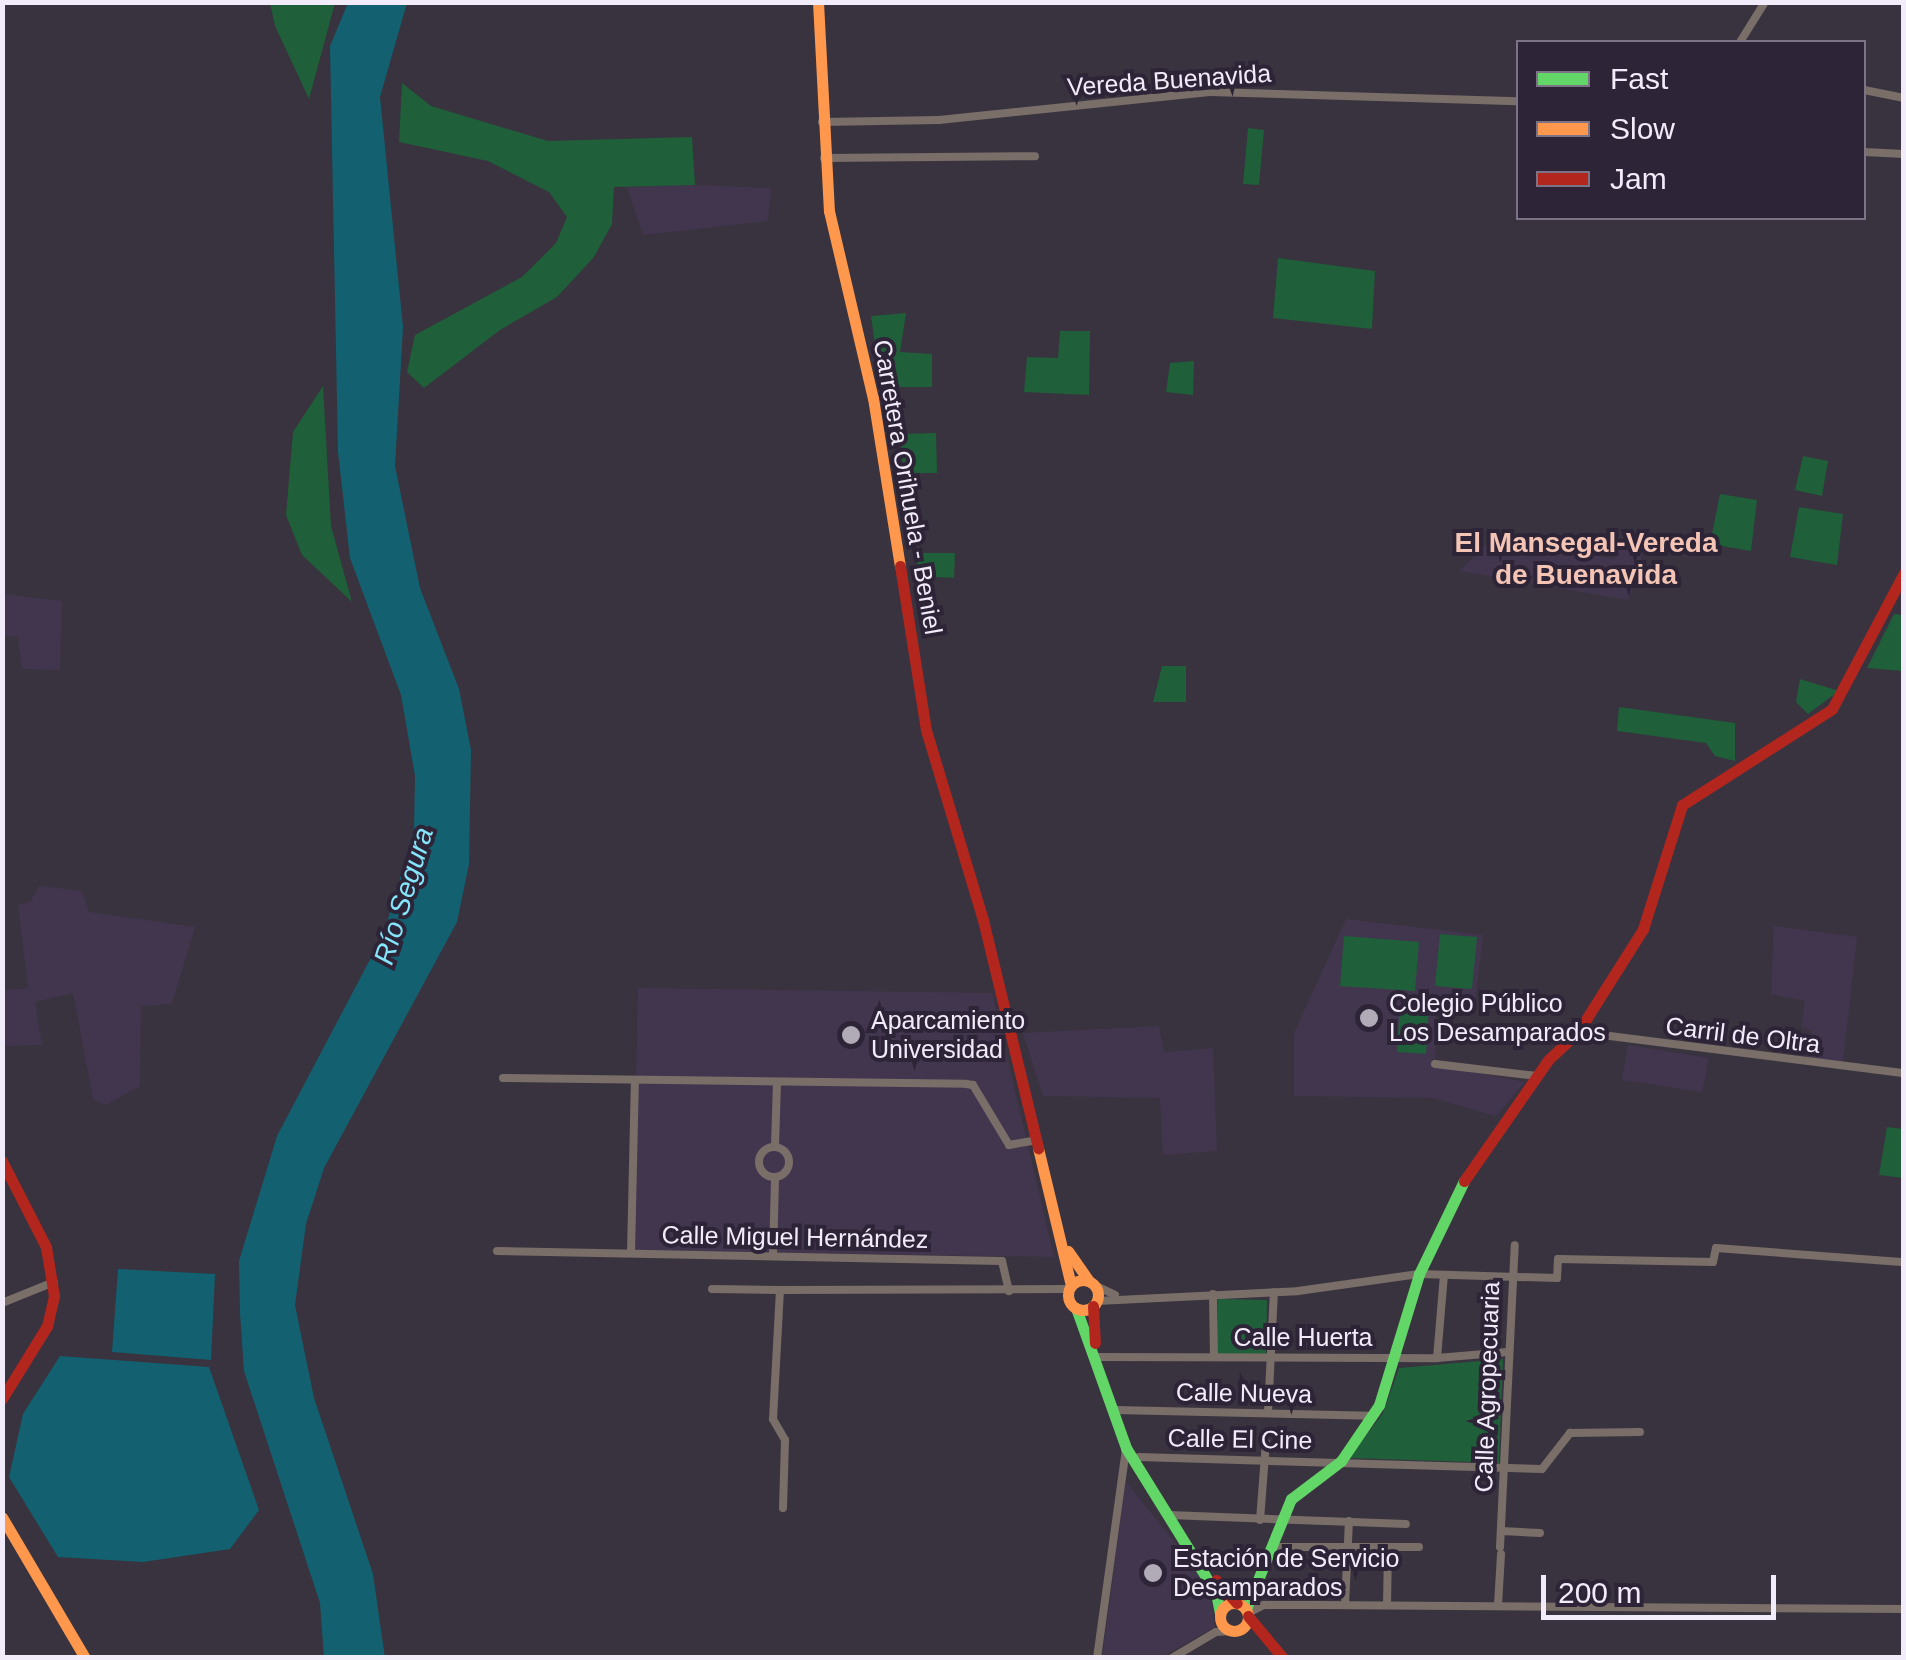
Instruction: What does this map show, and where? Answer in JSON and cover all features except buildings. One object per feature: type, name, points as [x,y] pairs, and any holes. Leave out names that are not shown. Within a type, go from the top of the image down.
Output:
[{"type":"main road","name":"Carretera Orihuela - Beniel","points":[[818,2],[829,210],[874,398],[926,730],[1068,1250],[1092,1284]]},
{"type":"main road","points":[[1234,1631],[1249,1605],[1295,1493],[1340,1461],[1372,1416],[1396,1358],[1419,1274],[1467,1175],[1537,1076],[1578,1032],[1642,929],[1682,805],[1832,709],[1904,572]]},
{"type":"main road","name":"Carretera Orihuela - Beniel","points":[[995,972],[1032,1141],[1076,1308]]},
{"type":"main road","points":[[2,1161],[46,1247],[54,1282],[51,1316],[2,1400]]},
{"type":"main road","points":[[1070,1287],[1092,1284],[1098,1358],[1115,1410],[1169,1516],[1249,1605],[1270,1645],[1283,1658]]},
{"type":"main road","points":[[1095,1303],[1076,1308],[1126,1448],[1216,1592],[1220,1615],[1234,1631],[1270,1645]]},
{"type":"main road","points":[[2,1517],[85,1658]]},
{"type":"main road","points":[[1220,1615],[1249,1605]]},
{"type":"street","points":[[1741,40],[1765,2]]},
{"type":"street","points":[[1866,90],[1904,98]]},
{"type":"street","name":"Vereda Buenavida","points":[[822,122],[939,120],[1210,92],[1516,102]]},
{"type":"street","points":[[1866,152],[1904,154]]},
{"type":"street","points":[[824,158],[1035,156]]},
{"type":"street","name":"Carril de Oltra","points":[[1578,1032],[1904,1073]]},
{"type":"street","points":[[1435,1064],[1537,1076]]},
{"type":"street","points":[[503,1078],[973,1085],[1010,1145],[1032,1141]]},
{"type":"street","points":[[631,1254],[634,1080]]},
{"type":"street","points":[[776,1177],[759,1162],[775,1146],[777,1083]]},
{"type":"street","points":[[775,1146],[790,1159],[785,1173],[776,1177]]},
{"type":"street","points":[[773,1256],[776,1177]]},
{"type":"street","name":"Calle Agropecuaria","points":[[1498,1605],[1515,1245]]},
{"type":"street","points":[[1095,1303],[1114,1295],[1274,1292],[1419,1274],[1557,1278],[1558,1259],[1713,1262],[1716,1248],[1904,1262]]},
{"type":"street","name":"Calle Miguel Hernández","points":[[497,1251],[1002,1261],[1009,1291]]},
{"type":"street","points":[[1437,1358],[1444,1275]]},
{"type":"street","points":[[2,1303],[54,1282]]},
{"type":"street","points":[[1092,1284],[1114,1295]]},
{"type":"street","points":[[712,1289],[1009,1291],[1070,1287]]},
{"type":"street","points":[[780,1290],[773,1419],[785,1440],[783,1508]]},
{"type":"street","points":[[1268,1413],[1274,1292]]},
{"type":"street","points":[[1213,1294],[1214,1356]]},
{"type":"street","name":"Calle Huerta","points":[[1098,1358],[1437,1358],[1508,1352]]},
{"type":"street","name":"Calle Nueva","points":[[1115,1410],[1372,1416]]},
{"type":"street","name":"Calle El Cine","points":[[1138,1457],[1265,1458],[1542,1470],[1570,1433],[1640,1432]]},
{"type":"street","points":[[1260,1520],[1266,1442]]},
{"type":"street","points":[[1097,1658],[1126,1448]]},
{"type":"street","points":[[1121,1473],[1139,1472]]},
{"type":"street","points":[[1169,1516],[1406,1524]]},
{"type":"street","points":[[1345,1605],[1349,1521]]},
{"type":"street","points":[[1502,1532],[1540,1533]]},
{"type":"street","points":[[1273,1547],[1419,1547]]},
{"type":"street","points":[[1387,1605],[1388,1548]]},
{"type":"street","points":[[1249,1605],[1904,1609]]},
{"type":"street","points":[[1216,1632],[1220,1615]]},
{"type":"street","points":[[1172,1658],[1216,1632],[1234,1631]]},
{"type":"shaded area","points":[[627,187],[771,188],[768,221],[643,235]]},
{"type":"shaded area","points":[[1496,536],[1614,559],[1618,538],[1646,542],[1629,600],[1459,571]]},
{"type":"shaded area","points":[[2,594],[62,601],[60,670],[22,669],[18,637],[3,636]]},
{"type":"shaded area","points":[[39,886],[82,891],[89,912],[195,927],[172,1004],[141,1006],[140,1086],[106,1105],[93,1099],[73,993],[35,1002],[42,1045],[3,1046],[3,990],[28,988],[18,905],[30,902]]},
{"type":"shaded area","name":"Colegio Público Los Desamparados","points":[[1346,919],[1483,935],[1475,1003],[1436,1002],[1435,1065],[1525,1082],[1496,1116],[1433,1098],[1294,1096],[1294,1033]]},
{"type":"shaded area","points":[[1774,926],[1857,937],[1843,1062],[1806,1057],[1811,1031],[1801,1027],[1805,1001],[1771,994]]},
{"type":"shaded area","points":[[638,988],[992,993],[1054,1257],[633,1250]]},
{"type":"shaded area","points":[[1159,1026],[1164,1052],[1213,1048],[1217,1151],[1163,1155],[1160,1098],[1043,1096],[1023,1033]]},
{"type":"shaded area","points":[[1628,1045],[1709,1058],[1702,1092],[1622,1080]]},
{"type":"shaded area","points":[[1126,1482],[1202,1576],[1212,1604],[1215,1627],[1162,1657],[1102,1658]]},
{"type":"green space","points":[[270,3],[335,3],[309,99],[275,26]]},
{"type":"green space","points":[[402,83],[431,106],[548,141],[692,137],[695,185],[614,187],[612,224],[594,257],[557,297],[500,330],[424,388],[407,372],[415,335],[522,277],[556,243],[567,217],[549,192],[488,161],[399,142]]},
{"type":"green space","points":[[1248,128],[1264,130],[1259,185],[1243,184]]},
{"type":"green space","points":[[1278,258],[1375,271],[1372,329],[1273,318]]},
{"type":"green space","points":[[906,313],[900,352],[932,354],[932,387],[881,387],[871,316]]},
{"type":"green space","points":[[1060,331],[1090,331],[1089,395],[1024,392],[1027,357],[1058,358]]},
{"type":"green space","points":[[1194,361],[1193,395],[1166,392],[1170,363]]},
{"type":"green space","points":[[323,386],[331,526],[352,602],[302,555],[286,515],[293,432]]},
{"type":"green space","points":[[936,433],[937,473],[903,473],[901,434]]},
{"type":"green space","points":[[1803,456],[1828,461],[1822,496],[1795,490]]},
{"type":"green space","points":[[1720,494],[1757,500],[1751,551],[1710,544]]},
{"type":"green space","points":[[1799,507],[1843,514],[1837,565],[1790,557]]},
{"type":"green space","points":[[916,553],[955,553],[954,578],[919,576]]},
{"type":"green space","points":[[1894,614],[1903,615],[1903,671],[1867,668]]},
{"type":"green space","points":[[1162,666],[1186,666],[1186,702],[1153,702]]},
{"type":"green space","points":[[1800,679],[1839,691],[1808,714],[1796,702]]},
{"type":"green space","points":[[1619,707],[1735,723],[1735,761],[1715,756],[1706,743],[1617,731]]},
{"type":"green space","points":[[1440,934],[1477,937],[1472,989],[1435,986]]},
{"type":"green space","points":[[1344,936],[1419,942],[1415,991],[1340,986]]},
{"type":"green space","points":[[1400,1005],[1429,1007],[1426,1054],[1397,1052]]},
{"type":"green space","points":[[1887,1127],[1903,1129],[1903,1178],[1879,1175]]},
{"type":"green space","points":[[1218,1299],[1267,1300],[1266,1354],[1217,1354]]},
{"type":"green space","points":[[1503,1359],[1499,1463],[1349,1458],[1383,1413],[1399,1368]]},
{"type":"water","name":"Río Segura","points":[[348,3],[407,3],[380,97],[403,327],[395,466],[420,588],[459,689],[471,750],[469,864],[457,922],[324,1168],[306,1224],[295,1305],[314,1398],[373,1574],[385,1658],[324,1657],[320,1603],[244,1371],[240,1313],[239,1261],[277,1136],[384,933],[414,830],[415,776],[401,695],[350,558],[338,452],[330,46]]},
{"type":"water","points":[[118,1269],[215,1274],[211,1360],[112,1352]]},
{"type":"water","points":[[60,1356],[209,1367],[259,1510],[230,1549],[143,1562],[58,1557],[9,1477],[23,1414]]},
{"type":"traffic: fast","points":[[1246,1609],[1291,1499],[1341,1461],[1379,1405],[1419,1274],[1464,1181]]},
{"type":"traffic: fast","points":[[1076,1308],[1126,1448],[1216,1593],[1220,1613]]},
{"type":"traffic: slow","points":[[818,2],[829,211],[873,398],[900,566]]},
{"type":"traffic: slow","points":[[1038,1148],[1071,1285]]},
{"type":"traffic: slow","points":[[1068,1251],[1089,1281]]},
{"type":"traffic: slow","points":[[1083,1280],[1094,1284],[1098,1295],[1094,1306],[1083,1310],[1072,1306],[1068,1295],[1072,1284],[1083,1280]]},
{"type":"traffic: slow","points":[[2,1517],[85,1658]]},
{"type":"traffic: slow","points":[[1234,1603],[1244,1607],[1248,1617],[1244,1627],[1234,1631],[1224,1627],[1220,1617],[1224,1607],[1234,1603]]},
{"type":"traffic: jam","points":[[900,566],[926,730],[983,920],[1038,1148]]},
{"type":"traffic: jam","points":[[1464,1181],[1548,1060],[1578,1032],[1643,929],[1682,805],[1832,709],[1904,573]]},
{"type":"traffic: jam","points":[[2,1161],[46,1247],[54,1296],[47,1326],[2,1399]]},
{"type":"traffic: jam","points":[[1093,1306],[1095,1343]]},
{"type":"traffic: jam","points":[[1216,1580],[1237,1603]]},
{"type":"traffic: jam","points":[[1248,1616],[1283,1658]]},
{"type":"place","name":"Colegio Público Los Desamparados","points":[[1369,1018]]},
{"type":"place","name":"Aparcamiento Universidad","points":[[851,1035]]},
{"type":"place","name":"Estación de Servicio Desamparados","points":[[1153,1573]]},
{"type":"district","name":"El Mansegal-Vereda de Buenavida","points":[[1586,559]]}]
